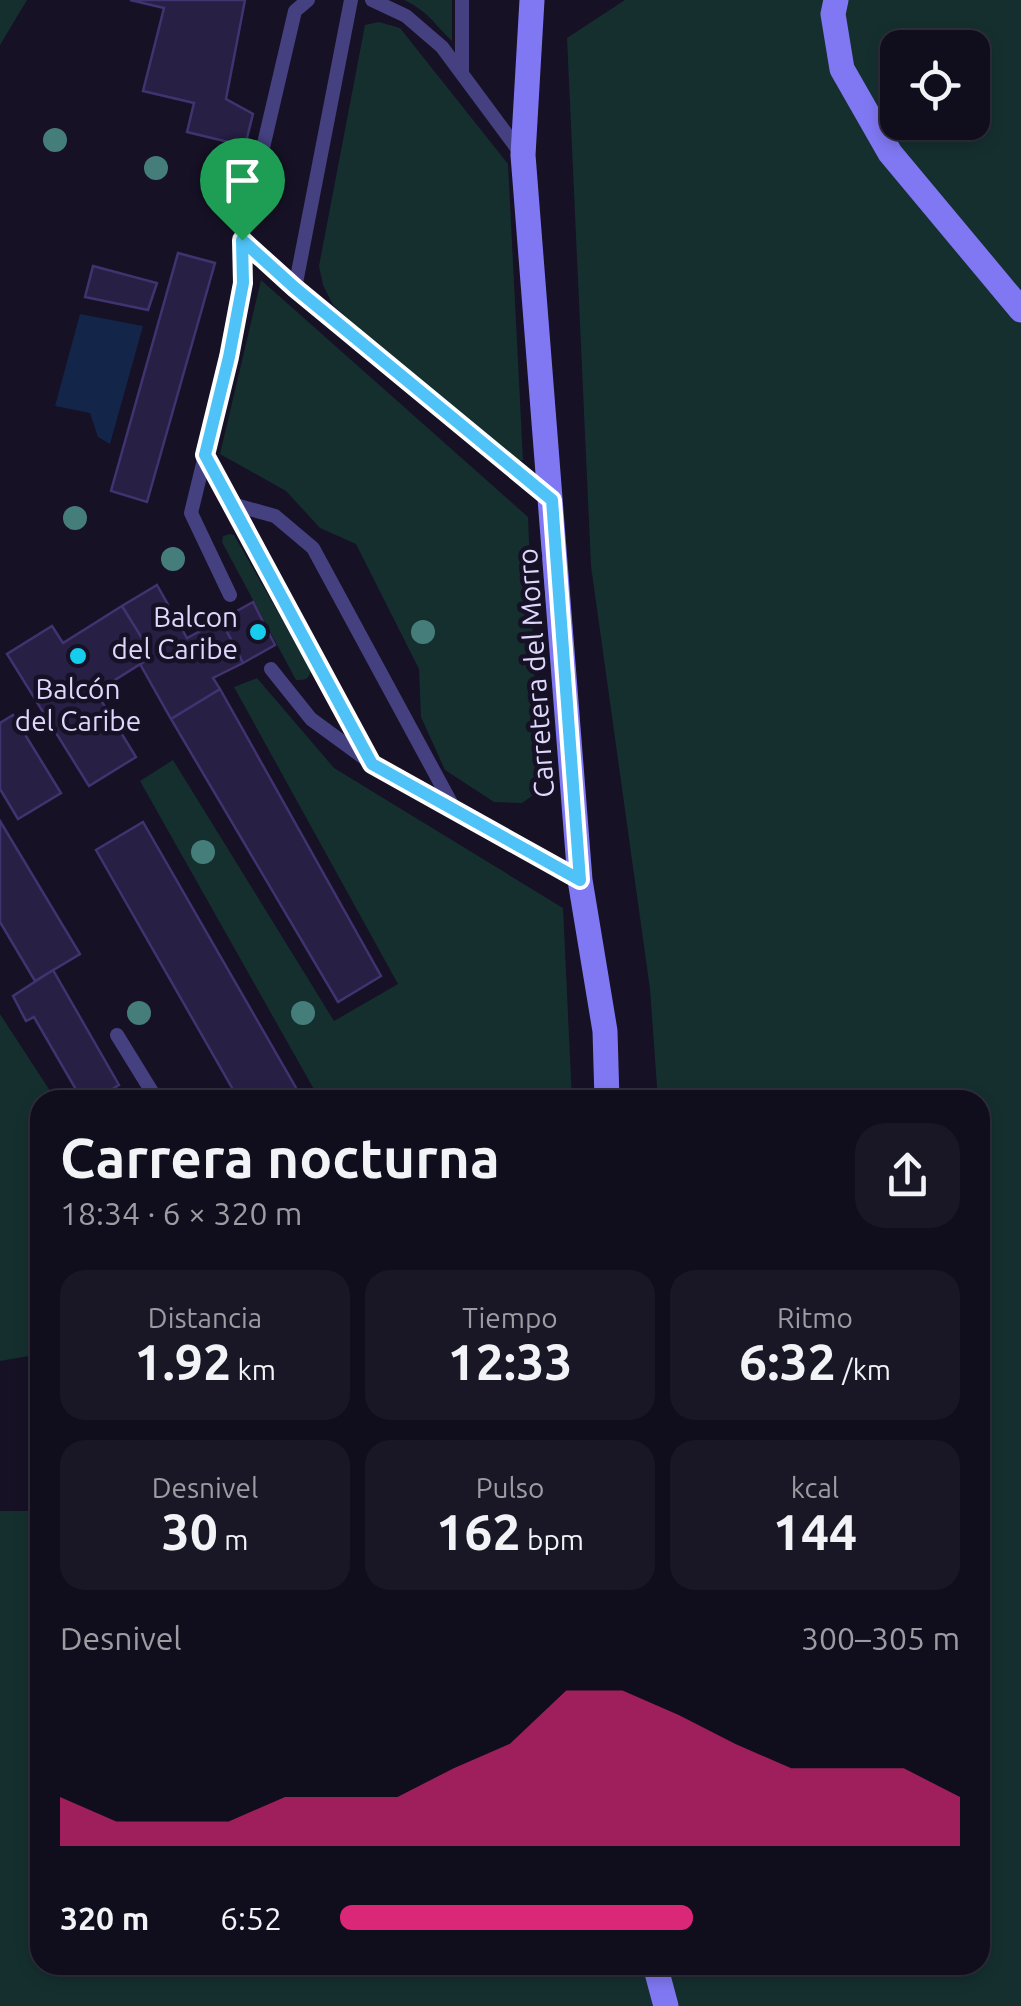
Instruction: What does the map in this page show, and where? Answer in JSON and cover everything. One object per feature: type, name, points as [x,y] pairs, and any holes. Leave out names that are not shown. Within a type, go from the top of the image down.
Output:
[{"type":"main road","name":"Carretera del Morro","points":[[532,0],[523,155],[580,880],[605,1031],[607,1090]]},
{"type":"main road","points":[[836,0],[833,14],[842,70],[890,153],[1021,310]]},
{"type":"main road","points":[[658,1975],[666,2006]]},
{"type":"lane","points":[[230,595],[191,513],[243,283],[242,240],[295,11],[308,0]]},
{"type":"lane","points":[[295,288],[351,0]]},
{"type":"lane","points":[[372,0],[406,16],[442,48],[523,155]]},
{"type":"lane","points":[[462,0],[462,74]]},
{"type":"lane","points":[[242,240],[552,500]]},
{"type":"lane","points":[[205,455],[372,764]]},
{"type":"lane","points":[[232,504],[276,516],[313,548],[456,812]]},
{"type":"lane","points":[[271,669],[311,719],[372,764],[580,880]]},
{"type":"lane","points":[[117,1035],[150,1090]]},
{"type":"green space","points":[[0,0],[27,0],[0,45]]},
{"type":"green space","points":[[404,0],[452,0],[452,41],[425,13]]},
{"type":"green space","points":[[625,0],[1021,0],[1021,2006],[0,2006],[0,1511],[30,1511],[30,1975],[990,1975],[990,1090],[657,1090],[650,989],[591,566],[567,38]]},
{"type":"green space","points":[[379,22],[400,28],[508,164],[523,460],[512,460],[496,451],[333,305],[323,285],[319,266],[365,25]]},
{"type":"green space","points":[[261,280],[528,517],[539,791],[522,803],[494,802],[445,770],[421,717],[419,669],[356,544],[320,528],[286,491],[220,454]]},
{"type":"green space","points":[[230,534],[311,670],[306,679],[296,680],[222,542],[223,536]]},
{"type":"green space","points":[[257,678],[334,768],[563,908],[572,1090],[314,1090],[140,781],[173,760],[334,1021],[398,984],[234,687]]},
{"type":"green space","points":[[0,1014],[49,1090],[30,1090],[30,1356],[0,1361]]},
{"type":"water","points":[[80,314],[143,326],[110,444],[98,437],[90,413],[55,406]]},
{"type":"building","points":[[130,0],[245,0],[226,99],[253,114],[245,146],[187,132],[194,103],[143,91],[164,8]]},
{"type":"building","points":[[178,253],[215,263],[147,502],[111,491]]},
{"type":"building","points":[[93,266],[157,283],[148,310],[85,297]]},
{"type":"building","points":[[157,585],[187,638],[221,620],[243,663],[213,678],[220,689],[171,719],[140,664],[153,656],[122,606]]},
{"type":"building","points":[[253,602],[275,645],[243,663],[221,620]]},
{"type":"building","points":[[122,606],[153,656],[96,692],[136,757],[89,786],[7,654],[52,626],[63,643]]},
{"type":"building","points":[[220,689],[381,976],[338,1002],[171,719]]},
{"type":"building","points":[[13,715],[61,793],[18,819],[0,789],[0,723]]},
{"type":"building","points":[[0,821],[80,954],[35,981],[0,922]]},
{"type":"building","points":[[143,822],[297,1090],[233,1090],[96,850]]},
{"type":"building","points":[[53,970],[119,1085],[111,1090],[76,1090],[34,1017],[26,1021],[13,996]]},
{"type":"place","name":"Balcon del Caribe","points":[[258,632]]},
{"type":"place","name":"Balcón del Caribe","points":[[78,656]]},
{"type":"route","points":[[242,240],[552,500],[580,880],[372,764],[205,455],[243,283],[242,240]]}]
